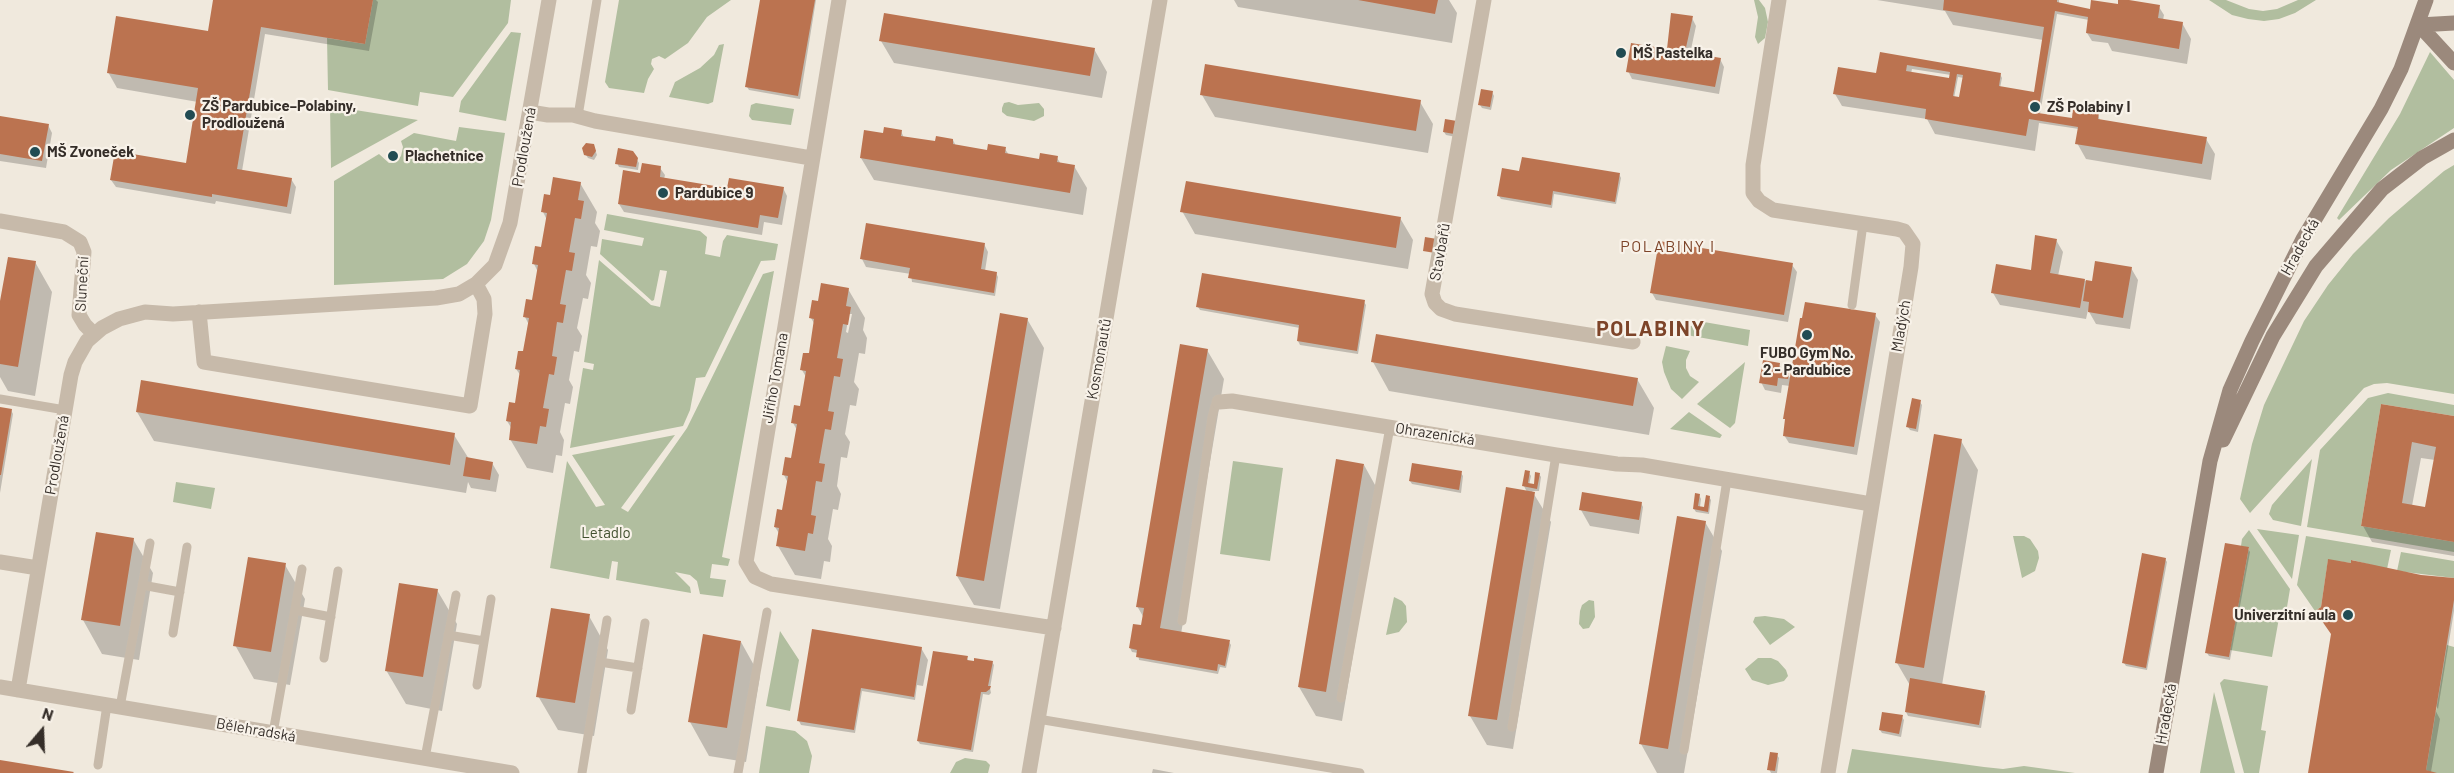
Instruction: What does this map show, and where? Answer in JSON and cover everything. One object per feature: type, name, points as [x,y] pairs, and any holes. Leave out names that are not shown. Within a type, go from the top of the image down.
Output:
[{"type":"main road","name":"Hradecká","points":[[2156,773],[2215,441],[2238,371],[2303,239],[2386,99],[2401,69],[2427,0]]},
{"type":"main road","points":[[2419,25],[2454,23]]},
{"type":"main road","points":[[2419,25],[2454,63]]},
{"type":"main road","name":"Hradecká","points":[[2201,514],[2214,462],[2243,395],[2273,336],[2311,273],[2335,241],[2382,189],[2422,158],[2454,140]]},
{"type":"street","name":"Prodloužená","points":[[18,690],[65,410],[75,362],[87,341],[94,334],[119,319],[145,312],[172,314],[448,297],[476,284],[495,265],[506,237],[549,0]]},
{"type":"street","name":"Jiřího Tomana","points":[[839,0],[746,550],[746,562],[755,577],[771,584],[1054,628]]},
{"type":"street","name":"Kosmonautů","points":[[1029,773],[1160,0]]},
{"type":"street","name":"Stavbařů","points":[[1484,0],[1432,294],[1435,303],[1441,309],[1455,314],[1633,342]]},
{"type":"street","name":"Mladých","points":[[1779,0],[1753,165],[1753,194],[1758,201],[1773,210],[1904,231],[1913,244],[1828,773]]},
{"type":"street","points":[[530,112],[578,116],[595,122],[812,158]]},
{"type":"street","name":"Sluneční","points":[[0,221],[64,232],[80,242],[84,252],[79,315],[94,334]]},
{"type":"street","points":[[199,312],[204,362],[470,406],[485,314],[484,299],[476,284]]},
{"type":"street","name":"Ohrazenická","points":[[1219,402],[1232,401],[1556,455],[1617,464],[1642,465],[1871,504]]},
{"type":"street","points":[[0,562],[38,568]]},
{"type":"street","name":"Bělehradská","points":[[0,687],[512,773]]},
{"type":"lane","points":[[578,116],[597,0]]},
{"type":"lane","points":[[1852,305],[1863,224]]},
{"type":"lane","points":[[0,399],[65,410]]},
{"type":"lane","name":"Ohrazenická","points":[[1182,621],[1212,417],[1215,406],[1219,402]]},
{"type":"lane","points":[[1341,698],[1390,427]]},
{"type":"lane","points":[[1512,727],[1556,455]]},
{"type":"lane","points":[[1684,750],[1727,480]]},
{"type":"lane","points":[[98,765],[150,543]]},
{"type":"lane","points":[[173,633],[188,547]]},
{"type":"lane","points":[[273,733],[302,569]]},
{"type":"lane","points":[[324,658],[338,571]]},
{"type":"lane","points":[[142,585],[180,592]]},
{"type":"lane","points":[[425,759],[456,595]]},
{"type":"lane","points":[[477,685],[491,599]]},
{"type":"lane","points":[[295,610],[331,617]]},
{"type":"lane","points":[[738,773],[767,612]]},
{"type":"lane","points":[[582,773],[607,620]]},
{"type":"lane","points":[[631,710],[645,623]]},
{"type":"lane","points":[[448,635],[484,641]]},
{"type":"lane","points":[[600,662],[638,668]]},
{"type":"lane","points":[[1038,719],[1360,773]]},
{"type":"green space","points":[[373,0],[511,0],[508,23],[453,97],[420,92],[418,106],[328,90],[327,38],[365,44]]},
{"type":"green space","points":[[619,0],[731,0],[707,17],[688,43],[665,59],[659,56],[652,59],[651,64],[654,69],[644,93],[609,88],[605,82]]},
{"type":"green space","points":[[1754,0],[1759,0],[1765,8],[1768,22],[1765,38],[1758,44],[1755,37],[1758,17]]},
{"type":"green space","points":[[2209,0],[2226,0],[2249,9],[2263,11],[2277,9],[2298,0],[2316,0],[2295,13],[2279,19],[2264,21],[2232,15]]},
{"type":"green space","points":[[511,32],[521,33],[506,121],[459,112],[461,101]]},
{"type":"green space","points":[[724,44],[713,102],[708,104],[669,97],[675,82],[700,68],[714,55],[719,45]]},
{"type":"green space","points":[[2430,52],[2454,80],[2454,128],[2391,170],[2339,220],[2337,218],[2400,114]]},
{"type":"green space","points":[[756,103],[794,109],[791,125],[752,120],[749,116],[751,105]]},
{"type":"green space","points":[[1004,103],[1018,105],[1039,103],[1044,109],[1044,116],[1034,121],[1007,116],[1002,112],[1002,108]]},
{"type":"green space","points":[[330,106],[418,120],[331,168]]},
{"type":"green space","points":[[459,127],[505,133],[491,220],[484,241],[467,264],[443,279],[334,285],[334,181],[379,154],[389,163],[396,162],[401,156],[403,147],[401,141],[414,133],[456,141]]},
{"type":"green space","points":[[2454,165],[2454,394],[2387,383],[2364,388],[2250,513],[2240,499],[2252,444],[2264,405],[2304,321],[2328,285],[2353,254],[2389,218]]},
{"type":"green space","points":[[607,214],[700,231],[707,237],[705,254],[720,257],[723,241],[727,235],[778,244],[775,260],[761,261],[705,377],[696,378],[690,410],[683,426],[570,448],[583,368],[593,370],[594,364],[584,362],[599,260],[651,305],[660,307],[667,271],[660,270],[652,301],[600,254],[602,239],[642,246],[644,238],[604,230]]},
{"type":"green space","name":"Letadlo","points":[[774,271],[722,557],[730,559],[728,566],[712,564],[710,578],[726,580],[723,597],[700,594],[697,581],[690,575],[675,572],[690,587],[691,593],[616,580],[618,562],[612,561],[609,579],[550,568],[567,461],[596,507],[605,505],[572,455],[675,435],[621,508],[628,512],[687,428],[763,274]]},
{"type":"green space","points":[[1704,322],[1750,330],[1748,346],[1681,334],[1684,328]]},
{"type":"green space","points":[[1666,346],[1690,351],[1686,360],[1686,368],[1690,376],[1699,382],[1682,399],[1671,389],[1664,372],[1662,362]]},
{"type":"green space","points":[[1745,362],[1735,423],[1730,428],[1697,404]]},
{"type":"green space","points":[[2388,393],[2454,405],[2454,416],[2381,404],[2361,526],[2454,542],[2454,552],[2307,527],[2320,450],[2368,398]]},
{"type":"green space","points":[[1689,412],[1722,435],[1720,438],[1670,429]]},
{"type":"green space","points":[[2312,459],[2301,526],[2273,520],[2269,514],[2272,505]]},
{"type":"green space","points":[[1233,461],[1283,468],[1270,561],[1220,554]]},
{"type":"green space","points":[[176,482],[215,488],[211,509],[173,502]]},
{"type":"green space","points":[[2257,529],[2299,535],[2292,579]]},
{"type":"green space","points":[[2249,530],[2290,589],[2285,619],[2279,618],[2272,657],[2230,650],[2249,548],[2241,546],[2242,539]]},
{"type":"green space","points":[[2013,536],[2024,536],[2030,539],[2038,551],[2039,558],[2035,571],[2022,578]]},
{"type":"green space","points":[[2306,536],[2391,550],[2387,569],[2352,560],[2351,563],[2328,560],[2321,607],[2315,611],[2297,585]]},
{"type":"green space","points":[[2401,552],[2454,561],[2454,578],[2397,571]]},
{"type":"green space","points":[[1394,597],[1406,606],[1407,622],[1399,632],[1386,635]]},
{"type":"green space","points":[[1589,600],[1594,601],[1595,617],[1589,628],[1583,629],[1579,624],[1580,611],[1582,605]]},
{"type":"green space","points":[[1755,617],[1784,619],[1795,627],[1770,645],[1753,622]]},
{"type":"green space","points":[[780,631],[799,660],[790,711],[766,706]]},
{"type":"green space","points":[[2447,645],[2454,647],[2454,773],[2433,773],[2426,770]]},
{"type":"green space","points":[[1758,658],[1771,658],[1778,661],[1788,676],[1784,681],[1768,685],[1752,680],[1745,669]]},
{"type":"green space","points":[[2224,679],[2268,686],[2261,730],[2266,731],[2259,773],[2244,773],[2220,683]]},
{"type":"green space","points":[[2214,692],[2235,773],[2200,773]]},
{"type":"green space","points":[[766,726],[795,731],[807,741],[812,756],[809,773],[759,773]]},
{"type":"green space","points":[[1852,749],[1984,767],[2003,769],[2024,766],[2075,773],[1847,773]]},
{"type":"green space","points":[[965,758],[986,761],[990,765],[988,773],[950,773],[956,762]]},
{"type":"building","name":"ZŠ Pardubice–Polabiny, Prodloužená","points":[[213,0],[373,0],[365,44],[261,27],[237,169],[292,178],[287,207],[110,180],[115,151],[186,163],[198,88],[107,73],[116,16],[208,31]]},
{"type":"building","points":[[760,0],[815,0],[798,96],[745,87]]},
{"type":"building","points":[[1358,0],[1438,0],[1435,14]]},
{"type":"building","points":[[1944,0],[2057,0],[2057,2],[2090,9],[2091,0],[2118,4],[2118,0],[2129,0],[2160,5],[2158,18],[2183,22],[2179,49],[2086,33],[2088,17],[2055,11],[2038,113],[2072,118],[2073,108],[2099,112],[2098,119],[2207,137],[2202,164],[2075,144],[2078,127],[2029,119],[2026,136],[1925,119],[1926,109],[1833,94],[1838,67],[1876,73],[1880,52],[2001,73],[1999,86],[2034,92],[2044,27],[1943,10]],"holes":[[[1907,65],[1950,72],[1949,78],[1906,71]],[[1957,74],[1963,75],[1959,97],[1953,96]]]},
{"type":"building","points":[[884,13],[1095,48],[1090,76],[879,41]]},
{"type":"building","points":[[1671,13],[1693,16],[1685,52],[1721,58],[1715,87],[1626,72],[1631,43],[1667,49]]},
{"type":"building","points":[[1205,64],[1421,100],[1416,131],[1200,95]]},
{"type":"building","points":[[1481,89],[1493,91],[1490,107],[1478,105]]},
{"type":"building","points":[[0,116],[49,124],[42,161],[0,154]]},
{"type":"building","points":[[1445,119],[1457,121],[1454,134],[1443,132]]},
{"type":"building","points":[[884,127],[902,130],[901,136],[935,141],[936,136],[953,139],[953,144],[987,150],[988,144],[1006,147],[1005,153],[1039,159],[1040,153],[1058,156],[1057,162],[1075,165],[1070,193],[860,158],[864,130],[883,133]]},
{"type":"building","points":[[586,143],[594,144],[596,151],[592,157],[584,155],[582,148]]},
{"type":"building","points":[[618,148],[633,151],[638,158],[636,167],[615,164]]},
{"type":"building","points":[[1522,157],[1620,173],[1615,202],[1553,191],[1551,205],[1497,196],[1502,168],[1519,171]]},
{"type":"building","points":[[642,163],[661,166],[660,177],[727,188],[729,178],[784,187],[778,218],[760,215],[758,228],[618,204],[623,170],[640,173]]},
{"type":"building","points":[[553,177],[581,182],[578,200],[584,201],[581,219],[575,218],[569,252],[575,253],[572,271],[566,270],[560,304],[566,305],[563,323],[557,322],[552,356],[557,357],[554,375],[549,374],[543,408],[549,409],[546,427],[540,426],[537,444],[509,440],[511,422],[506,421],[509,402],[515,403],[520,370],[515,369],[518,351],[523,351],[529,318],[523,317],[526,299],[532,300],[538,265],[532,264],[535,246],[541,247],[547,213],[541,212],[544,194],[550,195]]},
{"type":"building","points":[[1186,181],[1401,217],[1396,248],[1180,212]]},
{"type":"building","points":[[866,223],[985,243],[981,269],[997,272],[994,293],[908,278],[910,268],[860,259]]},
{"type":"building","points":[[2035,235],[2057,239],[2050,273],[2085,279],[2080,308],[1991,293],[1996,264],[2031,270]]},
{"type":"building","points":[[1425,237],[1437,239],[1435,253],[1423,251]]},
{"type":"building","points":[[1659,241],[1793,263],[1784,315],[1650,293]]},
{"type":"building","points":[[8,257],[36,261],[18,367],[0,364],[0,301]]},
{"type":"building","points":[[2095,261],[2132,267],[2123,318],[2088,312],[2089,302],[2083,301],[2086,280],[2092,281]]},
{"type":"building","points":[[1202,273],[1365,300],[1357,351],[1297,341],[1299,325],[1196,307]]},
{"type":"building","points":[[821,283],[849,288],[846,306],[851,307],[848,325],[843,324],[837,358],[843,359],[840,377],[834,376],[828,411],[834,412],[831,430],[825,429],[819,463],[825,464],[822,482],[816,481],[811,515],[816,516],[813,534],[808,533],[805,551],[776,546],[779,528],[774,527],[777,509],[782,510],[788,476],[782,475],[785,457],[791,458],[797,424],[791,423],[794,405],[800,406],[806,371],[800,370],[803,353],[809,353],[814,319],[809,318],[812,300],[818,301]]},
{"type":"building","points":[[1805,302],[1876,313],[1854,447],[1783,436],[1785,419],[1783,419],[1800,318],[1802,318]]},
{"type":"building","points":[[1000,313],[1028,318],[984,581],[956,576]]},
{"type":"building","points":[[1376,334],[1638,378],[1633,406],[1371,362]]},
{"type":"building","points":[[1180,344],[1208,349],[1160,628],[1230,640],[1225,666],[1218,664],[1217,671],[1136,657],[1137,650],[1129,648],[1133,624],[1141,625],[1144,608],[1136,607]]},
{"type":"building","points":[[1763,360],[1780,363],[1779,370],[1789,372],[1788,379],[1778,378],[1777,386],[1759,383]]},
{"type":"building","points":[[141,380],[455,433],[450,465],[136,412]]},
{"type":"building","points":[[1912,398],[1921,400],[1916,429],[1906,427]]},
{"type":"building","points":[[2381,404],[2454,416],[2454,542],[2361,526]],"holes":[[[2412,442],[2436,447],[2425,507],[2402,503]]]},
{"type":"building","points":[[0,407],[12,409],[1,475],[0,475]]},
{"type":"building","points":[[1934,434],[1962,439],[1924,668],[1895,663]]},
{"type":"building","points":[[466,457],[493,462],[490,480],[463,476]]},
{"type":"building","points":[[1336,459],[1364,464],[1326,692],[1298,687]]},
{"type":"building","points":[[1412,463],[1462,471],[1459,490],[1409,481]]},
{"type":"building","points":[[1525,470],[1530,471],[1528,483],[1534,484],[1535,472],[1540,473],[1537,489],[1522,486]]},
{"type":"building","points":[[1506,487],[1535,492],[1497,720],[1468,716]]},
{"type":"building","points":[[1582,492],[1642,502],[1639,520],[1579,510]]},
{"type":"building","points":[[1695,493],[1700,494],[1698,506],[1704,507],[1706,495],[1710,496],[1708,512],[1693,509]]},
{"type":"building","points":[[1677,516],[1706,521],[1668,749],[1639,744]]},
{"type":"building","points":[[96,532],[134,538],[120,626],[81,620]]},
{"type":"building","points":[[2225,543],[2249,547],[2229,657],[2205,653]]},
{"type":"building","points":[[2142,553],[2166,558],[2146,668],[2122,663]]},
{"type":"building","points":[[248,557],[286,563],[271,652],[233,646]]},
{"type":"building","points":[[2328,559],[2351,563],[2351,560],[2421,575],[2454,578],[2454,600],[2426,770],[2437,773],[2308,773],[2331,634],[2315,611],[2321,607]]},
{"type":"building","points":[[399,583],[438,589],[423,677],[385,671]]},
{"type":"building","points":[[551,608],[590,614],[575,703],[536,697]]},
{"type":"building","points":[[812,629],[922,647],[914,697],[861,688],[854,730],[797,721]]},
{"type":"building","points":[[703,634],[741,641],[727,728],[688,722]]},
{"type":"building","points":[[933,651],[968,656],[967,660],[974,661],[974,658],[993,661],[988,686],[991,686],[990,689],[981,692],[971,750],[917,741]]},
{"type":"building","points":[[1910,678],[1985,691],[1979,725],[1905,712]]},
{"type":"building","points":[[1882,712],[1903,715],[1899,734],[1879,730]]},
{"type":"building","points":[[1770,752],[1778,753],[1775,771],[1767,770]]},
{"type":"building","points":[[0,760],[74,772],[0,773]]},
{"type":"place","name":"MŠ Pastelka","points":[[1621,53]]},
{"type":"place","name":"ZŠ Polabiny I","points":[[2035,107]]},
{"type":"place","name":"ZŠ Pardubice–Polabiny, Prodloužená","points":[[190,115]]},
{"type":"place","name":"MŠ Zvoneček","points":[[35,152]]},
{"type":"place","name":"Plachetnice","points":[[393,156]]},
{"type":"place","name":"Pardubice 9","points":[[663,193]]},
{"type":"place","name":"FUBO Gym No. 2 - Pardubice","points":[[1807,335]]},
{"type":"place","name":"Univerzitní aula","points":[[2348,615]]},
{"type":"district","name":"POLABINY I","points":[[1668,247]]},
{"type":"district","name":"POLABINY","points":[[1651,329]]}]
